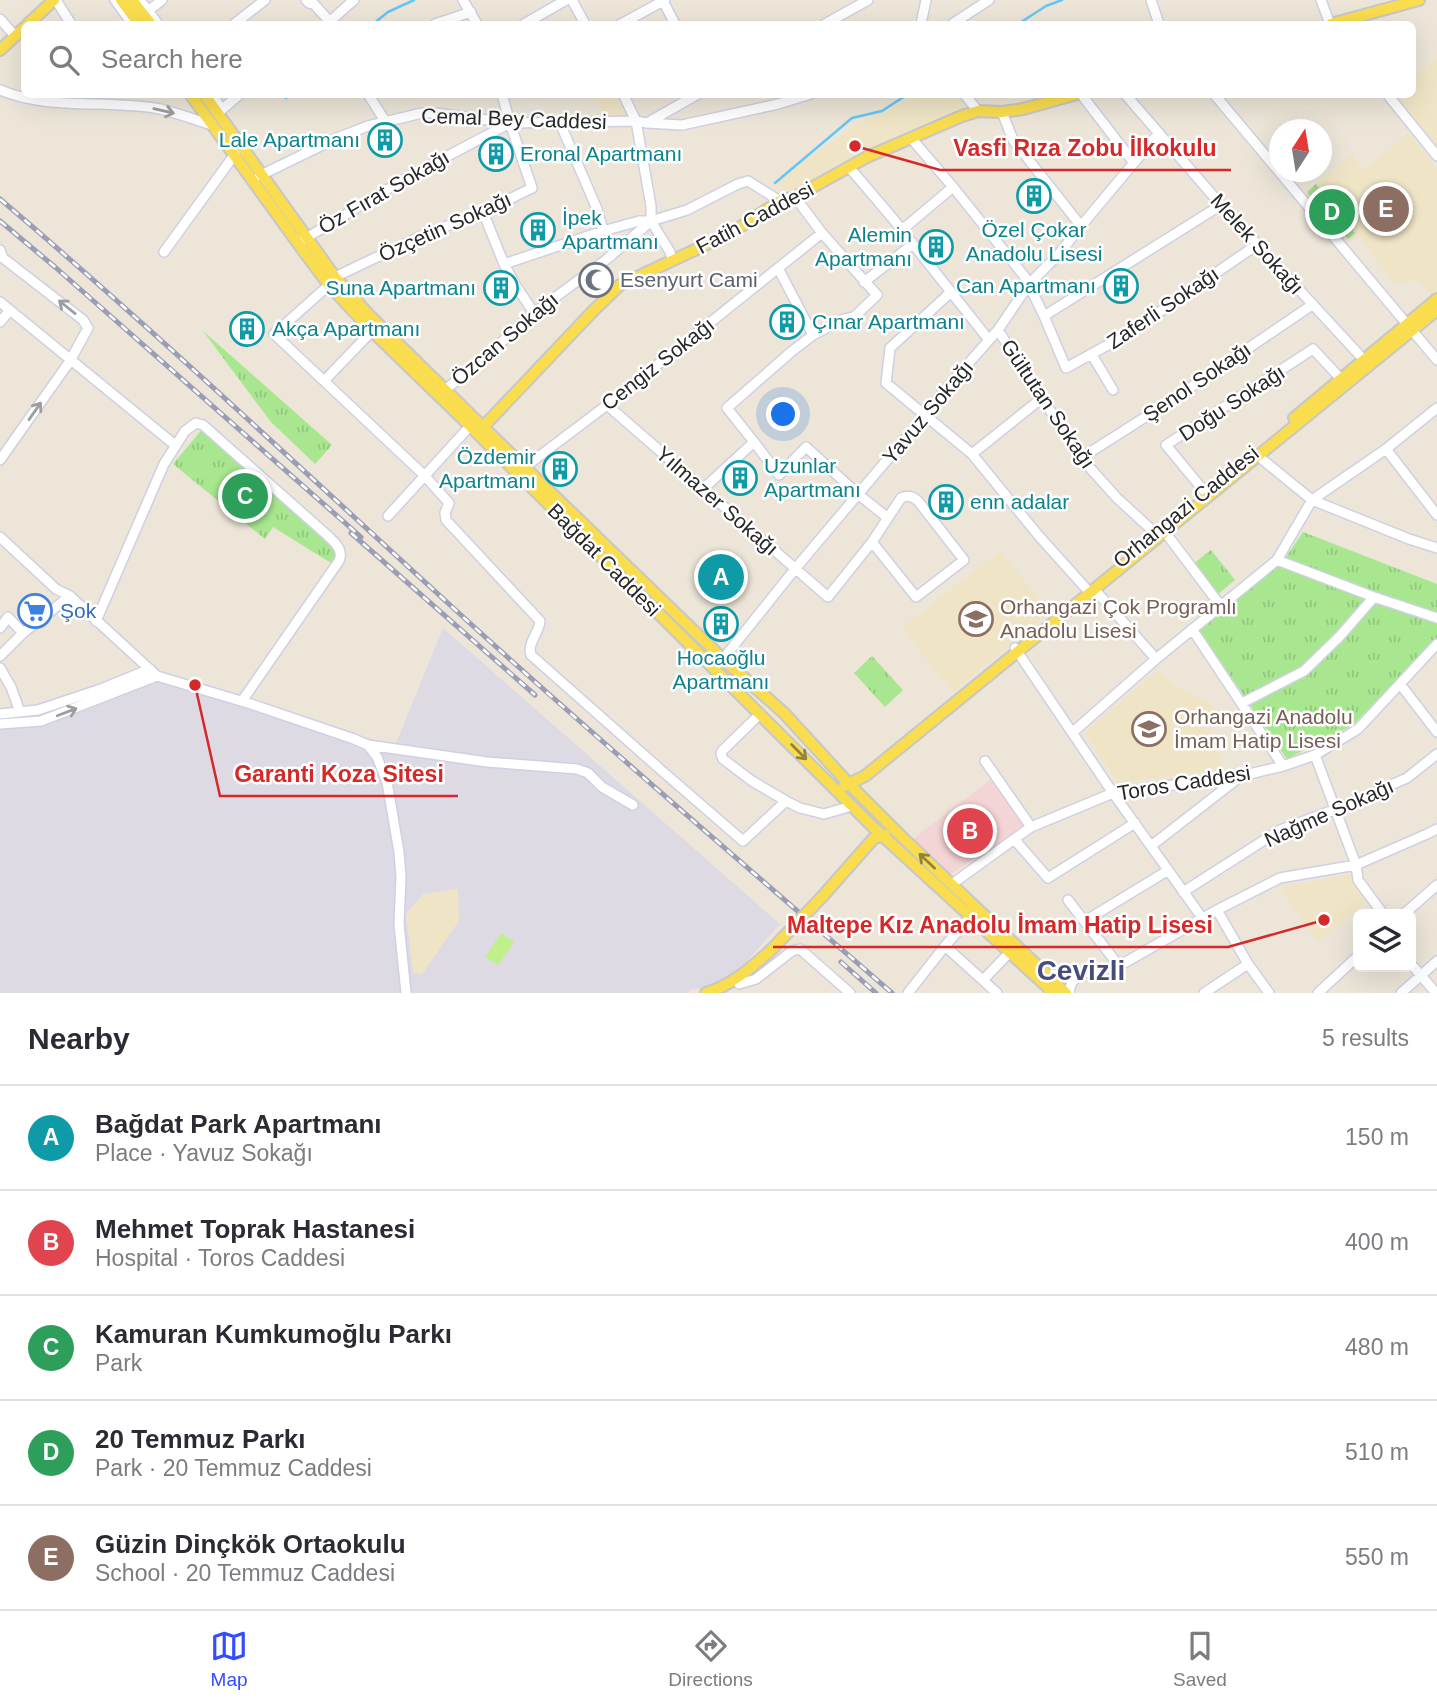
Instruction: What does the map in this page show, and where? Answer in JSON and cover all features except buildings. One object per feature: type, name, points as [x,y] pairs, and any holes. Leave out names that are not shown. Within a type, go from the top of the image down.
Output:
[{"type":"main road","points":[[32,21],[55,0]]},
{"type":"main road","points":[[121,0],[137,21]]},
{"type":"main road","points":[[132,0],[149,21]]},
{"type":"main road","points":[[1342,21],[1419,0]]},
{"type":"main road","points":[[0,50],[21,31]]},
{"type":"main road","name":"Bağdat Caddesi","points":[[193,98],[235,154],[257,177]]},
{"type":"main road","name":"Bağdat Caddesi","points":[[208,98],[220,111],[257,177],[332,281],[372,331],[828,781],[872,826],[878,840]]},
{"type":"main road","name":"Fatih Caddesi","points":[[483,427],[617,288],[731,233],[780,201],[795,197],[849,167],[962,116],[978,111],[1023,110],[1065,98]]},
{"type":"main road","name":"Bağdat Caddesi","points":[[332,281],[723,659],[784,713],[904,839],[1067,993]]},
{"type":"main road","name":"Orhangazi Caddesi","points":[[831,765],[842,772],[854,774],[862,770],[1017,650],[1258,456],[1410,327],[1437,299]]},
{"type":"main road","name":"Orhangazi Caddesi","points":[[1160,534],[1205,491],[1364,360],[1437,310]]},
{"type":"main road","name":"Orhangazi Caddesi","points":[[849,784],[865,776],[1017,650]]},
{"type":"main road","points":[[741,696],[753,700],[757,697],[756,689]]},
{"type":"main road","points":[[770,724],[769,717],[772,712],[777,710],[784,713]]},
{"type":"main road","points":[[865,776],[863,795],[868,803]]},
{"type":"main road","points":[[828,781],[839,786],[849,784]]},
{"type":"main road","points":[[723,993],[739,985],[773,952],[878,840],[884,826],[882,816]]},
{"type":"main road","points":[[878,840],[892,835],[904,839]]},
{"type":"main road","points":[[878,840],[883,844],[892,844],[1054,993]]},
{"type":"main road","points":[[706,993],[734,981],[773,952]]},
{"type":"street","points":[[55,0],[69,21]]},
{"type":"street","points":[[115,0],[129,21]]},
{"type":"street","points":[[140,0],[156,21]]},
{"type":"street","points":[[148,11],[162,0]]},
{"type":"street","points":[[238,21],[265,0]]},
{"type":"street","points":[[306,0],[314,4],[327,21]]},
{"type":"street","points":[[331,21],[354,0]]},
{"type":"street","points":[[463,0],[476,21]]},
{"type":"street","points":[[529,21],[566,0]]},
{"type":"street","points":[[572,0],[583,21]]},
{"type":"street","points":[[830,21],[868,0]]},
{"type":"street","points":[[921,21],[926,0]]},
{"type":"street","points":[[957,21],[989,0]]},
{"type":"street","points":[[1151,0],[1160,21]]},
{"type":"street","points":[[1156,0],[1160,21]]},
{"type":"street","points":[[1321,0],[1330,21]]},
{"type":"street","points":[[627,21],[664,1],[674,21]]},
{"type":"street","points":[[444,21],[471,12]]},
{"type":"street","points":[[0,19],[15,36]]},
{"type":"street","points":[[0,90],[21,97]]},
{"type":"street","points":[[29,98],[160,109],[212,125]]},
{"type":"street","points":[[118,98],[123,106]]},
{"type":"street","name":"Bağdat Caddesi","points":[[213,98],[220,111]]},
{"type":"street","points":[[220,111],[235,98]]},
{"type":"street","points":[[371,98],[385,121]]},
{"type":"street","points":[[503,98],[509,123]]},
{"type":"street","points":[[625,98],[636,121],[651,206],[651,221],[672,260]]},
{"type":"street","points":[[647,123],[691,98]]},
{"type":"street","name":"Cemal Bey Caddesi","points":[[257,177],[368,125],[422,113],[509,123],[636,121],[682,125],[798,98]]},
{"type":"street","points":[[967,98],[978,111]]},
{"type":"street","points":[[1082,98],[1133,163]]},
{"type":"street","name":"Melek Sokağı","points":[[1128,98],[1221,205],[1364,360]]},
{"type":"street","points":[[1217,98],[1437,360]]},
{"type":"street","points":[[1390,98],[1437,156]]},
{"type":"street","points":[[1002,112],[1013,140],[1081,226]]},
{"type":"street","name":"Özçetin Sokağı","points":[[324,381],[274,334],[332,281],[419,237],[483,212],[531,188],[509,123]]},
{"type":"street","name":"Öz Fırat Sokağı","points":[[302,240],[410,176],[509,123]]},
{"type":"street","points":[[560,123],[597,209],[603,231]]},
{"type":"street","name":"Yavuz Sokağı","points":[[723,659],[795,569],[927,416],[942,393],[998,330],[1029,284],[1058,255],[1159,133]]},
{"type":"street","points":[[911,138],[1025,277],[1044,316],[1221,205]]},
{"type":"street","points":[[164,252],[235,154]]},
{"type":"street","points":[[849,167],[989,340]]},
{"type":"street","name":"Özcan Sokağı","points":[[444,390],[534,313],[607,259],[651,221],[687,210],[748,181],[780,201]]},
{"type":"street","points":[[902,230],[953,187]]},
{"type":"street","points":[[795,197],[822,233],[877,295],[854,317],[844,319],[813,335],[727,408],[779,475],[806,447],[888,518]]},
{"type":"street","points":[[483,212],[504,264],[534,313]]},
{"type":"street","points":[[504,264],[603,231],[639,221],[651,221]]},
{"type":"street","points":[[624,225],[631,239]]},
{"type":"street","name":"Cengiz Sokağı","points":[[525,467],[822,233]]},
{"type":"street","points":[[864,282],[913,244]]},
{"type":"street","name":"Zaferli Sokağı","points":[[1044,316],[1066,368],[1126,335],[1258,244]]},
{"type":"street","points":[[0,250],[3,258],[88,325],[71,361],[0,460]]},
{"type":"street","points":[[778,268],[813,335]]},
{"type":"street","points":[[951,292],[890,348],[886,383],[972,454],[1038,535],[1156,659]]},
{"type":"street","points":[[0,302],[175,445]]},
{"type":"street","name":"Şenol Sokağı","points":[[1082,458],[1312,305]]},
{"type":"street","points":[[0,322],[10,310]]},
{"type":"street","name":"Gültutan Sokağı","points":[[998,330],[1082,458],[1117,498],[1160,534],[1220,605]]},
{"type":"street","points":[[372,331],[324,381],[425,476],[449,503],[445,513],[446,520],[540,621],[530,646],[531,655],[743,841],[786,801]]},
{"type":"street","name":"Doğu Sokağı","points":[[1205,491],[1166,445],[1313,349],[1341,379]]},
{"type":"street","points":[[1092,355],[1113,390]]},
{"type":"street","points":[[972,454],[1042,398]]},
{"type":"street","name":"Yılmazer Sokağı","points":[[607,405],[828,597],[872,542]]},
{"type":"street","points":[[1073,732],[1220,605],[1277,560],[1312,500],[1386,449],[1437,408]]},
{"type":"street","points":[[96,621],[164,464],[191,426],[196,423],[203,425],[327,535],[341,553],[339,561],[242,701]]},
{"type":"street","points":[[388,516],[470,426]]},
{"type":"street","points":[[703,489],[754,442]]},
{"type":"street","points":[[1386,449],[1437,515]]},
{"type":"street","points":[[1258,456],[1312,500],[1437,548]]},
{"type":"street","points":[[913,497],[964,560],[916,597],[872,542],[888,518],[901,498],[913,497]]},
{"type":"street","points":[[0,537],[56,589],[70,596],[154,672],[368,746],[487,762],[577,769],[589,773],[602,786],[633,805]]},
{"type":"street","points":[[1277,560],[1437,618]]},
{"type":"street","points":[[0,656],[23,633],[70,596]]},
{"type":"street","points":[[1242,703],[1304,671],[1340,636],[1374,597]]},
{"type":"street","points":[[0,610],[23,633]]},
{"type":"street","points":[[0,628],[8,617]]},
{"type":"street","points":[[1192,629],[1283,766]]},
{"type":"street","name":"Toros Caddesi","points":[[951,884],[1031,827],[1113,793],[1241,776],[1315,755],[1358,729],[1437,644]]},
{"type":"street","points":[[1017,650],[1113,793],[1203,919]]},
{"type":"street","points":[[0,668],[11,687],[20,712]]},
{"type":"street","points":[[0,714],[38,710],[154,672]]},
{"type":"street","points":[[0,724],[41,721],[154,672]]},
{"type":"street","points":[[1400,684],[1437,732]]},
{"type":"street","points":[[760,714],[722,751],[723,759],[752,781],[800,807],[824,814],[852,806]]},
{"type":"street","points":[[368,746],[377,757],[387,782],[399,852],[399,925],[407,993]]},
{"type":"street","name":"Nağme Sokağı","points":[[1183,892],[1280,830],[1406,778],[1437,754]]},
{"type":"street","points":[[1315,755],[1356,865],[1358,880],[1379,909]]},
{"type":"street","points":[[985,761],[1031,827]]},
{"type":"street","points":[[1151,846],[1241,776]]},
{"type":"street","points":[[1014,839],[1048,878],[1135,823]]},
{"type":"street","points":[[1047,975],[1082,973],[1119,966],[1280,877],[1356,865],[1437,829]]},
{"type":"street","points":[[1085,921],[1167,871]]},
{"type":"street","points":[[1410,909],[1437,886]]},
{"type":"street","points":[[1068,900],[1119,966]]},
{"type":"street","points":[[1217,910],[1248,964],[1269,993]]},
{"type":"street","points":[[908,993],[971,915]]},
{"type":"street","points":[[945,946],[997,993]]},
{"type":"street","points":[[739,985],[756,979],[792,951],[800,949],[850,993]]},
{"type":"street","points":[[983,980],[1010,951]]},
{"type":"street","points":[[1318,993],[1353,961]]},
{"type":"street","points":[[1401,993],[1437,961]]},
{"type":"street","points":[[1205,993],[1248,964]]},
{"type":"street","points":[[1416,970],[1436,993]]},
{"type":"street","points":[[1067,993],[1073,980],[1082,973]]},
{"type":"shaded area","points":[[1437,57],[1437,148],[1395,98],[1416,98],[1416,75]]},
{"type":"shaded area","points":[[594,98],[617,98],[627,116],[606,119]]},
{"type":"shaded area","points":[[910,98],[965,100],[964,110],[863,154],[796,190],[786,190],[778,184],[793,168],[857,123]]},
{"type":"shaded area","points":[[1409,133],[1437,169],[1437,290],[1431,296],[1418,280],[1395,283],[1316,184],[1332,182],[1332,171],[1352,155],[1364,170]]},
{"type":"shaded area","name":"Orhangazi Çok Programlı Anadolu Lisesi","points":[[1000,551],[1049,611],[953,692],[902,628]]},
{"type":"shaded area","points":[[443,628],[780,924],[741,968],[714,985],[690,990],[689,993],[0,993],[0,724],[41,721],[158,678],[395,746]]},
{"type":"shaded area","name":"Orhangazi Anadolu İmam Hatip Lisesi","points":[[1159,670],[1172,684],[1208,701],[1219,716],[1205,725],[1218,743],[1222,768],[1118,783],[1085,732]]},
{"type":"shaded area","points":[[995,776],[1030,823],[949,875],[913,839]]},
{"type":"shaded area","points":[[1350,874],[1366,902],[1358,909],[1353,909],[1353,913],[1318,942],[1280,888]]},
{"type":"shaded area","points":[[458,889],[459,921],[422,974],[413,973],[406,914],[423,894]]},
{"type":"green space","points":[[1316,184],[1355,233],[1348,239],[1307,192]]},
{"type":"green space","points":[[203,331],[332,445],[315,464],[271,422]]},
{"type":"green space","points":[[204,427],[333,545],[336,555],[331,563],[273,527],[265,539],[173,464]]},
{"type":"green space","points":[[1303,532],[1437,584],[1437,616],[1284,560]]},
{"type":"green space","points":[[1211,550],[1235,580],[1217,595],[1193,564]]},
{"type":"green space","points":[[1278,564],[1437,622],[1437,638],[1353,725],[1287,759],[1199,630]]},
{"type":"green space","points":[[872,656],[903,690],[885,707],[854,673]]},
{"type":"green space","points":[[501,933],[514,942],[498,965],[485,957]]},
{"type":"waterway","points":[[377,21],[388,12],[414,0]]},
{"type":"waterway","points":[[1023,21],[1046,6],[1062,0]]},
{"type":"waterway","points":[[775,183],[852,118],[882,111],[902,98]]},
{"type":"railway","points":[[0,199],[171,349],[559,703],[892,993]]},
{"type":"railway","points":[[0,221],[361,537]]},
{"type":"railway","points":[[351,533],[535,695]]},
{"type":"railway","points":[[841,962],[876,993]]},
{"type":"place","name":"Lale Apartmanı","points":[[385,140]]},
{"type":"place","name":"Vasfi Rıza Zobu İlkokulu","points":[[855,146]]},
{"type":"place","name":"Eronal Apartmanı","points":[[496,154]]},
{"type":"place","name":"Özel Çokar Anadolu Lisesi","points":[[1034,196]]},
{"type":"place","name":"Güzin Dinçkök Ortaokulu","points":[[1386,209]]},
{"type":"place","name":"20 Temmuz Parkı","points":[[1332,212]]},
{"type":"place","name":"İpek Apartmanı","points":[[538,230]]},
{"type":"place","name":"Alemin Apartmanı","points":[[936,247]]},
{"type":"place","name":"Esenyurt Cami","points":[[596,280]]},
{"type":"place","name":"Can Apartmanı","points":[[1121,286]]},
{"type":"place","name":"Suna Apartmanı","points":[[501,288]]},
{"type":"place","name":"Çınar Apartmanı","points":[[787,322]]},
{"type":"place","name":"Akça Apartmanı","points":[[247,329]]},
{"type":"place","name":"Özdemir Apartmanı","points":[[560,469]]},
{"type":"place","name":"Uzunlar Apartmanı","points":[[740,478]]},
{"type":"place","name":"Kamuran Kumkumoğlu Parkı","points":[[245,496]]},
{"type":"place","name":"enn adalar","points":[[946,502]]},
{"type":"place","name":"Bağdat Park Apartmanı","points":[[721,577]]},
{"type":"place","name":"Şok","points":[[35,611]]},
{"type":"place","name":"Orhangazi Çok Programlı Anadolu Lisesi","points":[[976,619]]},
{"type":"place","name":"Hocaoğlu Apartmanı","points":[[721,624]]},
{"type":"place","name":"Garanti Koza Sitesi","points":[[195,685]]},
{"type":"place","name":"Orhangazi Anadolu İmam Hatip Lisesi","points":[[1149,729]]},
{"type":"place","name":"Mehmet Toprak Hastanesi","points":[[970,831]]},
{"type":"place","name":"Maltepe Kız Anadolu İmam Hatip Lisesi","points":[[1324,920]]},
{"type":"district","name":"Cevizli","points":[[1081,970]]}]
